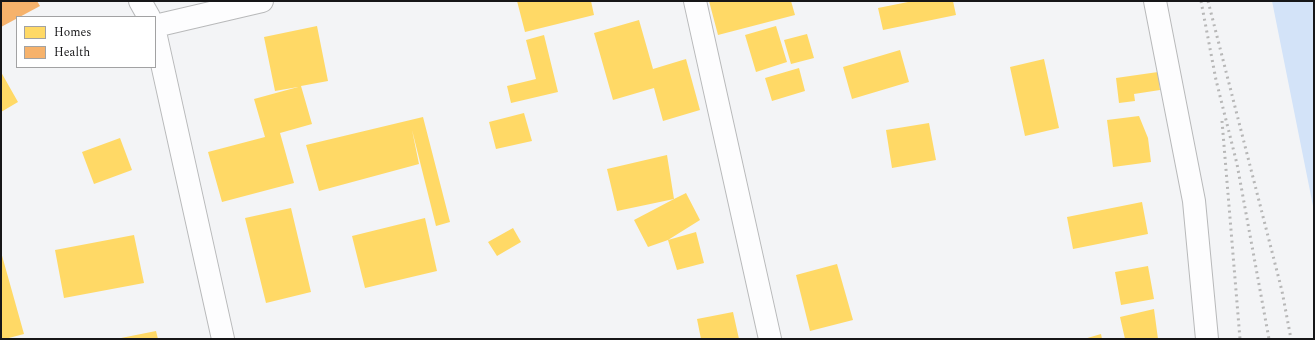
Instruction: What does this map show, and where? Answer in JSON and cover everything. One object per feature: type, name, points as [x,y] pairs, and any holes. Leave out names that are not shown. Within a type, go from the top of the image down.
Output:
[{"type":"street","points":[[140,1],[148,16]]},
{"type":"street","points":[[156,26],[262,1]]},
{"type":"street","points":[[695,1],[770,339]]},
{"type":"street","points":[[1155,1],[1194,201],[1207,339]]},
{"type":"street","points":[[156,37],[223,339]]},
{"type":"shaded area","points":[[1272,1],[1314,1],[1314,211]]},
{"type":"building: Homes","points":[[517,1],[591,1],[594,15],[525,32]]},
{"type":"building: Homes","points":[[709,1],[791,1],[795,15],[718,35]]},
{"type":"building: Homes","points":[[913,1],[953,1],[956,15],[883,30],[878,8]]},
{"type":"building: Homes","points":[[639,20],[653,69],[686,59],[700,110],[663,121],[654,88],[613,100],[594,33]]},
{"type":"building: Homes","points":[[317,26],[328,81],[301,86],[312,124],[280,133],[294,183],[222,202],[208,152],[265,137],[254,99],[298,87],[275,91],[264,37]]},
{"type":"building: Homes","points":[[776,26],[787,62],[756,72],[745,35]]},
{"type":"building: Homes","points":[[807,34],[814,58],[791,64],[784,40]]},
{"type":"building: Homes","points":[[544,35],[558,92],[511,103],[507,86],[536,79],[526,40]]},
{"type":"building: Homes","points":[[900,50],[909,82],[852,99],[843,67]]},
{"type":"building: Homes","points":[[1044,59],[1059,128],[1025,136],[1010,67]]},
{"type":"building: Homes","points":[[799,68],[805,91],[772,101],[765,78]]},
{"type":"building: Homes","points":[[1,72],[18,102],[1,112]]},
{"type":"building: Homes","points":[[1158,72],[1160,90],[1134,94],[1135,101],[1119,103],[1116,78]]},
{"type":"building: Homes","points":[[524,113],[532,141],[496,149],[489,122]]},
{"type":"building: Homes","points":[[1139,116],[1148,138],[1151,162],[1113,167],[1107,120]]},
{"type":"building: Homes","points":[[423,117],[450,222],[436,226],[412,130],[419,164],[319,191],[306,145]]},
{"type":"building: Homes","points":[[929,123],[936,160],[892,168],[886,130]]},
{"type":"building: Homes","points":[[120,138],[132,170],[94,184],[82,152]]},
{"type":"building: Homes","points":[[667,155],[674,199],[617,211],[607,169]]},
{"type":"building: Homes","points":[[686,193],[700,220],[668,240],[648,247],[634,220]]},
{"type":"building: Homes","points":[[1142,202],[1148,234],[1073,249],[1067,217]]},
{"type":"building: Homes","points":[[291,208],[311,292],[266,303],[245,218]]},
{"type":"building: Homes","points":[[425,218],[437,271],[365,288],[352,236]]},
{"type":"building: Homes","points":[[513,228],[521,242],[497,256],[488,242]]},
{"type":"building: Homes","points":[[696,232],[704,263],[677,270],[668,240]]},
{"type":"building: Homes","points":[[134,235],[144,283],[64,298],[55,250]]},
{"type":"building: Homes","points":[[1,252],[24,334],[5,339],[1,339]]},
{"type":"building: Homes","points":[[837,264],[853,320],[810,331],[796,275]]},
{"type":"building: Homes","points":[[1148,266],[1154,299],[1121,305],[1115,272]]},
{"type":"building: Homes","points":[[1154,309],[1158,339],[1125,339],[1120,317]]},
{"type":"building: Homes","points":[[733,312],[739,339],[701,339],[697,319]]},
{"type":"building: Homes","points":[[156,331],[158,339],[121,339],[121,338]]},
{"type":"building: Homes","points":[[1101,334],[1102,339],[1084,339]]},
{"type":"building: Health","points":[[1,1],[37,1],[40,6],[21,16],[16,16],[16,19],[1,27]]},
{"type":"railway","points":[[1201,1],[1216,80],[1237,164],[1269,339]]},
{"type":"railway","points":[[1208,1],[1282,291],[1291,339]]},
{"type":"railway","points":[[1222,121],[1240,339]]}]
